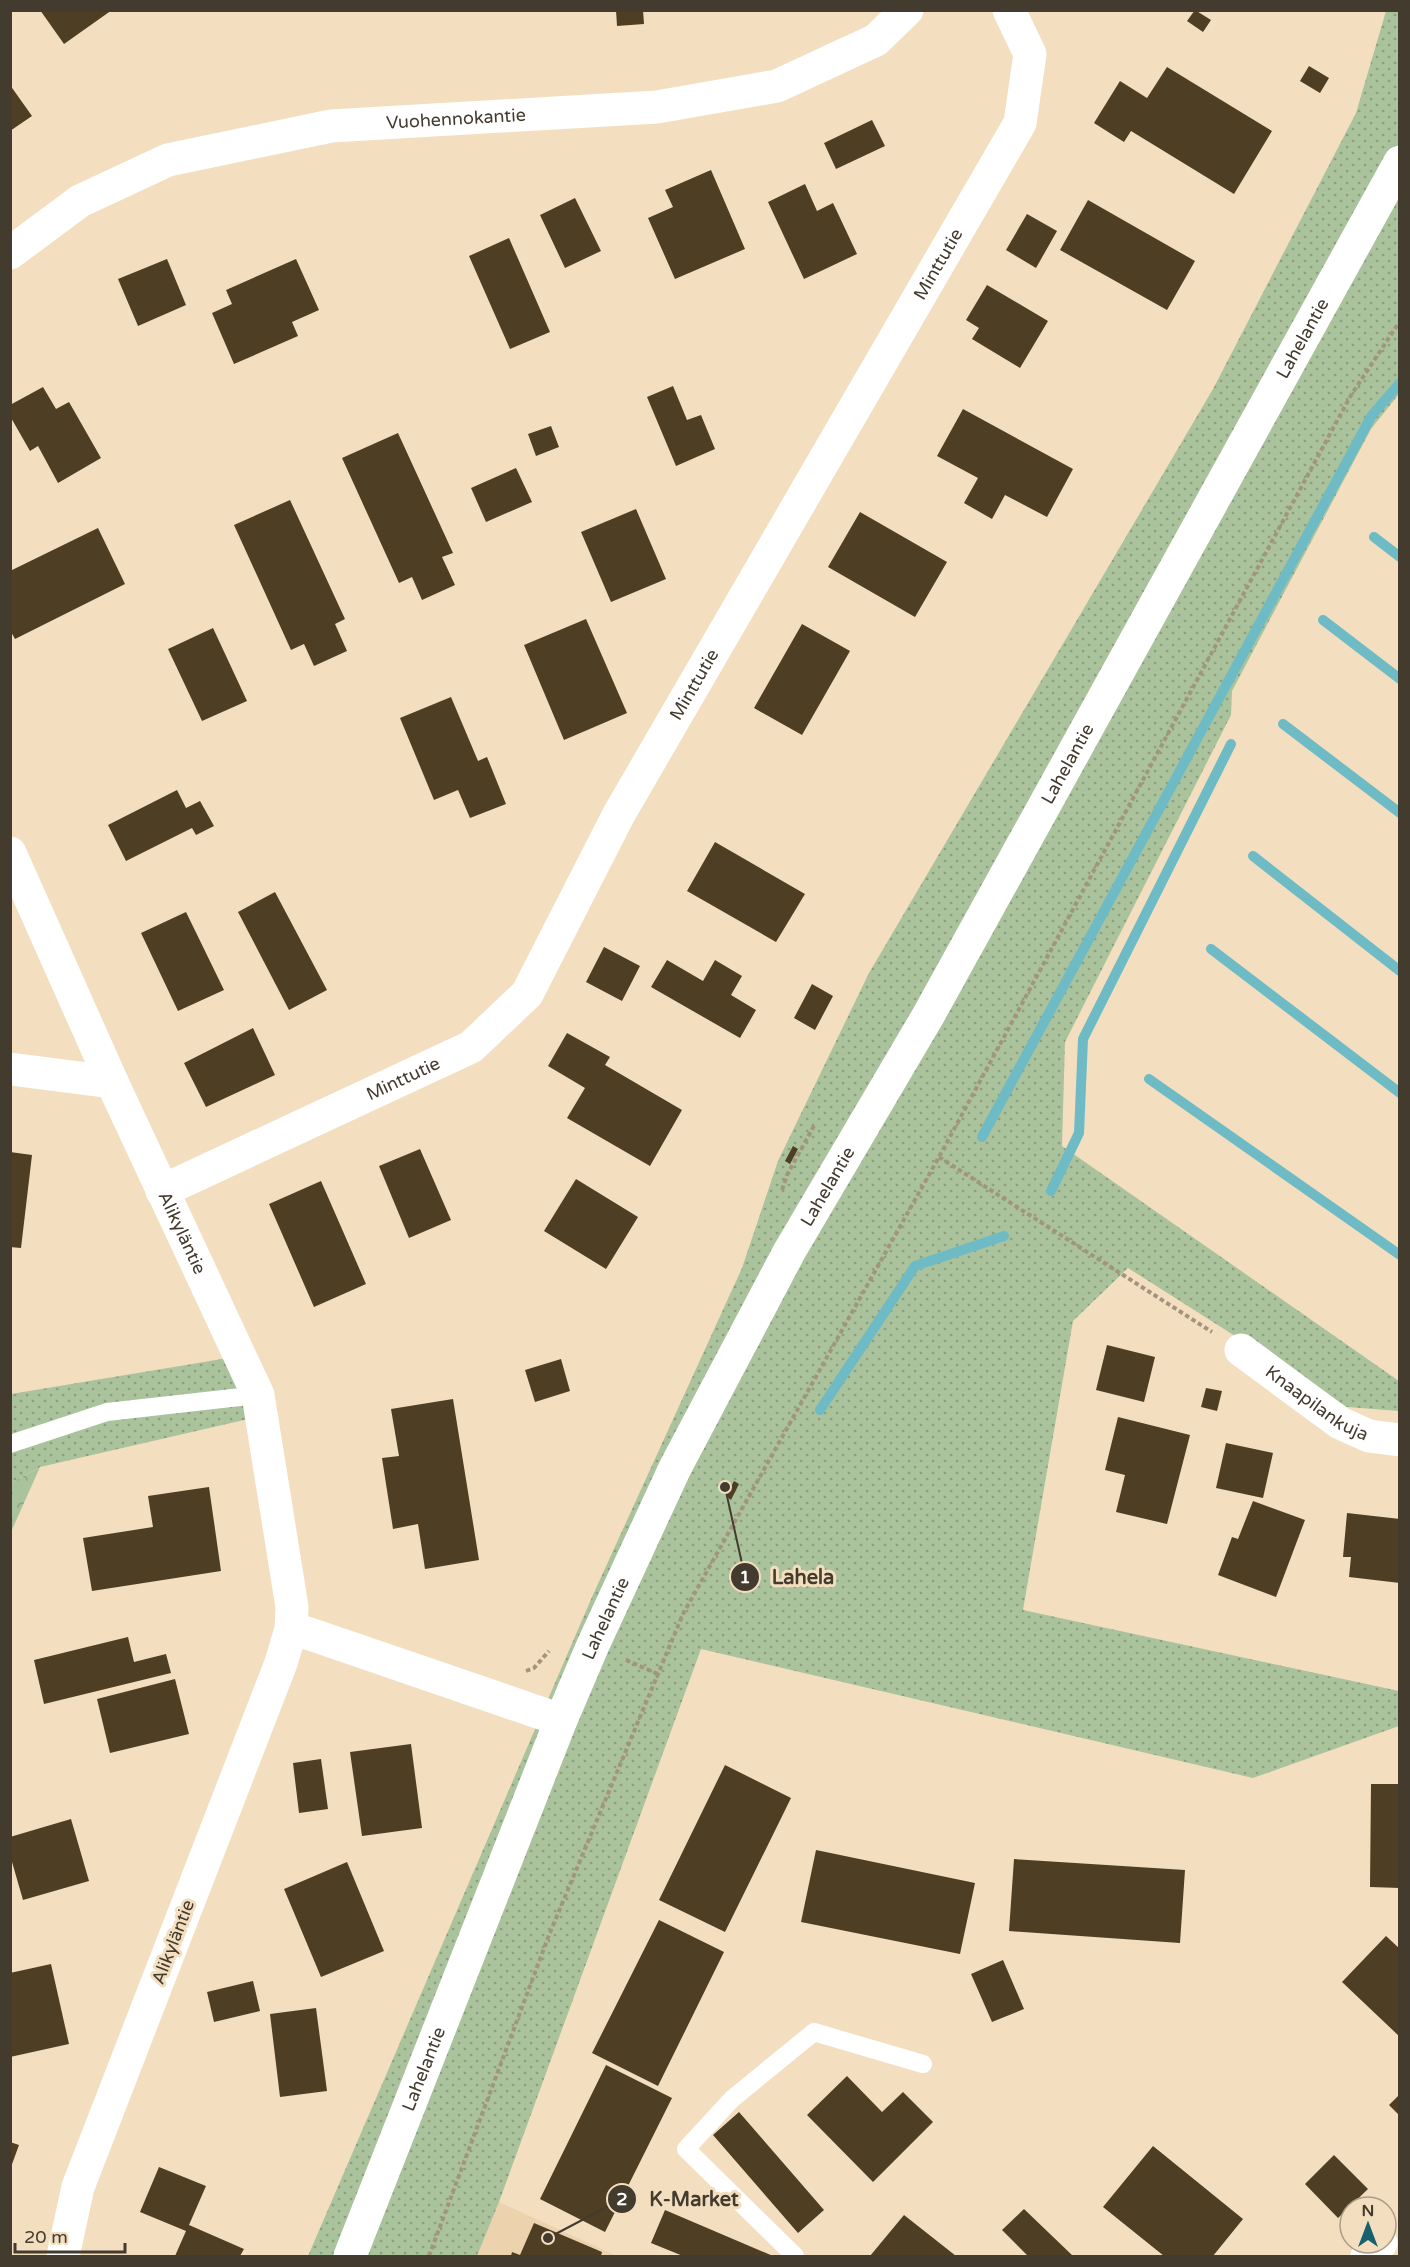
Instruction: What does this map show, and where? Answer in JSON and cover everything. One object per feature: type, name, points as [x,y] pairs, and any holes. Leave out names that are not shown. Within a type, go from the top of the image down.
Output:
[{"type":"street","name":"Vuohennokantie","points":[[10,253],[80,201],[168,160],[331,126],[657,107],[777,86],[876,40],[908,10]]},
{"type":"street","name":"Minttutie","points":[[162,1191],[471,1047],[527,994],[619,814],[1020,123],[1030,54],[1009,10]]},
{"type":"street","name":"Lahelantie","points":[[350,2256],[561,1720],[675,1468],[789,1252],[928,1016],[1400,162]]},
{"type":"street","name":"Alikyläntie","points":[[10,853],[112,1083],[258,1395],[292,1607],[291,1629],[281,1663],[78,2187],[63,2256]]},
{"type":"street","points":[[10,1069],[112,1083]]},
{"type":"street","name":"Knaapilankuja","points":[[1241,1350],[1340,1423],[1369,1436],[1400,1440]]},
{"type":"street","points":[[291,1629],[561,1720]]},
{"type":"lane","points":[[10,1444],[107,1412],[258,1395]]},
{"type":"lane","points":[[795,2256],[686,2149],[732,2099],[814,2032],[923,2064]]},
{"type":"path","points":[[429,2256],[549,1935],[683,1614],[939,1156],[1350,397],[1400,321]]},
{"type":"path","points":[[939,1156],[1241,1350]]},
{"type":"shaded area","points":[[499,2202],[617,2256],[477,2256]]},
{"type":"green space","points":[[1386,11],[1399,11],[1399,394],[1371,429],[1232,691],[1231,715],[1065,1042],[1062,1146],[1399,1381],[1399,1411],[1347,1407],[1128,1268],[1073,1321],[1023,1610],[1399,1691],[1399,1726],[1253,1778],[701,1649],[499,2202],[477,2256],[308,2256],[592,1597],[742,1268],[778,1161],[869,973],[1213,389],[1356,113]]},
{"type":"green space","points":[[240,1356],[266,1415],[40,1467],[11,1483],[11,1394]]},
{"type":"green space","points":[[40,1467],[11,1532],[11,1483]]},
{"type":"building","points":[[40,10],[112,10],[64,44]]},
{"type":"building","points":[[616,10],[643,10],[644,24],[617,26]]},
{"type":"building","points":[[1195,10],[1211,20],[1203,32],[1187,21]]},
{"type":"building","points":[[1309,66],[1329,78],[1320,93],[1300,81]]},
{"type":"building","points":[[1167,67],[1272,131],[1234,194],[1131,131],[1124,142],[1094,123],[1120,81],[1147,98]]},
{"type":"building","points":[[10,85],[32,116],[10,131]]},
{"type":"building","points":[[872,120],[885,146],[836,169],[824,143]]},
{"type":"building","points":[[711,170],[745,249],[675,279],[648,218],[673,207],[665,190]]},
{"type":"building","points":[[805,184],[817,211],[833,203],[857,254],[804,279],[768,202]]},
{"type":"building","points":[[575,198],[601,251],[565,268],[540,215]]},
{"type":"building","points":[[1088,200],[1195,261],[1167,310],[1060,250]]},
{"type":"building","points":[[1027,214],[1057,231],[1036,268],[1006,250]]},
{"type":"building","points":[[509,238],[550,332],[510,349],[469,256]]},
{"type":"building","points":[[167,259],[186,305],[138,326],[118,279]]},
{"type":"building","points":[[296,259],[319,310],[292,322],[298,336],[234,364],[212,313],[232,304],[226,290]]},
{"type":"building","points":[[987,285],[1048,321],[1020,368],[972,339],[979,328],[966,320]]},
{"type":"building","points":[[673,386],[687,420],[701,415],[715,449],[676,466],[647,397]]},
{"type":"building","points":[[43,387],[56,409],[69,402],[101,458],[58,483],[38,446],[30,451],[10,416],[10,405]]},
{"type":"building","points":[[963,409],[1073,469],[1047,517],[1005,495],[992,519],[964,503],[978,478],[937,456]]},
{"type":"building","points":[[551,426],[559,447],[536,456],[528,434]]},
{"type":"building","points":[[398,433],[453,553],[442,557],[455,585],[422,600],[412,577],[399,583],[342,458]]},
{"type":"building","points":[[516,468],[532,502],[486,522],[471,488]]},
{"type":"building","points":[[290,500],[345,619],[335,624],[347,651],[314,666],[304,644],[291,650],[234,525]]},
{"type":"building","points":[[636,509],[666,579],[611,602],[581,532]]},
{"type":"building","points":[[860,512],[947,562],[915,617],[828,567]]},
{"type":"building","points":[[98,528],[125,584],[15,639],[10,630],[10,571]]},
{"type":"building","points":[[586,619],[627,713],[564,740],[524,645]]},
{"type":"building","points":[[802,624],[850,651],[802,735],[754,708]]},
{"type":"building","points":[[213,628],[247,701],[202,721],[168,649]]},
{"type":"building","points":[[451,697],[478,761],[487,757],[506,804],[470,818],[458,790],[434,800],[400,718]]},
{"type":"building","points":[[177,790],[186,808],[200,801],[214,826],[196,835],[192,828],[126,861],[108,825]]},
{"type":"building","points":[[715,842],[805,894],[776,942],[687,891]]},
{"type":"building","points":[[275,892],[327,990],[289,1010],[238,912]]},
{"type":"building","points":[[186,912],[224,990],[178,1011],[141,933]]},
{"type":"building","points":[[604,947],[640,966],[622,1001],[586,982]]},
{"type":"building","points":[[667,960],[703,981],[715,960],[742,976],[731,995],[756,1010],[740,1038],[651,987]]},
{"type":"building","points":[[812,984],[833,996],[815,1030],[794,1018]]},
{"type":"building","points":[[253,1028],[275,1075],[206,1107],[184,1063]]},
{"type":"building","points":[[567,1033],[610,1057],[605,1065],[682,1110],[650,1166],[567,1118],[585,1088],[548,1066]]},
{"type":"building","points":[[793,1146],[798,1149],[790,1164],[785,1161]]},
{"type":"building","points":[[420,1149],[451,1220],[409,1238],[379,1166]]},
{"type":"building","points":[[10,1152],[32,1155],[21,1248],[10,1247]]},
{"type":"building","points":[[576,1179],[638,1217],[606,1269],[544,1231]]},
{"type":"building","points":[[321,1181],[366,1284],[314,1307],[269,1204]]},
{"type":"building","points":[[1107,1345],[1155,1357],[1144,1402],[1096,1390]]},
{"type":"building","points":[[561,1359],[570,1391],[535,1402],[525,1370]]},
{"type":"building","points":[[1206,1388],[1222,1391],[1217,1411],[1201,1407]]},
{"type":"building","points":[[453,1399],[479,1560],[425,1569],[418,1524],[393,1529],[382,1458],[399,1456],[391,1409]]},
{"type":"building","points":[[1118,1417],[1190,1435],[1167,1524],[1116,1512],[1125,1475],[1105,1470]]},
{"type":"building","points":[[1226,1443],[1273,1453],[1263,1498],[1216,1488]]},
{"type":"building","points":[[734,1481],[739,1484],[731,1500],[726,1496]]},
{"type":"building","points":[[209,1487],[221,1571],[92,1591],[83,1538],[153,1527],[148,1496]]},
{"type":"building","points":[[1253,1501],[1305,1520],[1276,1597],[1218,1575],[1232,1537],[1238,1539]]},
{"type":"building","points":[[1347,1513],[1400,1519],[1400,1583],[1349,1577],[1351,1557],[1343,1557]]},
{"type":"building","points":[[128,1637],[134,1662],[166,1654],[171,1673],[44,1704],[34,1660]]},
{"type":"building","points":[[175,1679],[189,1734],[110,1753],[97,1699]]},
{"type":"building","points":[[411,1744],[422,1828],[362,1836],[350,1752]]},
{"type":"building","points":[[321,1759],[328,1809],[299,1813],[293,1763]]},
{"type":"building","points":[[725,1765],[791,1798],[725,1932],[659,1900]]},
{"type":"building","points":[[1371,1784],[1400,1784],[1400,1888],[1370,1887]]},
{"type":"building","points":[[71,1819],[89,1881],[23,1900],[10,1855],[10,1837]]},
{"type":"building","points":[[816,1850],[975,1883],[960,1954],[801,1922]]},
{"type":"building","points":[[1014,1859],[1185,1870],[1180,1943],[1009,1931]]},
{"type":"building","points":[[347,1862],[384,1951],[321,1977],[284,1889]]},
{"type":"building","points":[[659,1920],[724,1952],[658,2086],[592,2053]]},
{"type":"building","points":[[1386,1936],[1400,1949],[1400,2037],[1342,1982]]},
{"type":"building","points":[[1003,1960],[1024,2009],[992,2022],[971,1974]]},
{"type":"building","points":[[51,1964],[69,2044],[10,2057],[10,1973]]},
{"type":"building","points":[[253,1981],[260,2011],[214,2022],[207,1992]]},
{"type":"building","points":[[316,2008],[327,2091],[280,2097],[270,2014]]},
{"type":"building","points":[[606,2065],[672,2098],[605,2232],[540,2199]]},
{"type":"building","points":[[847,2076],[882,2112],[903,2092],[933,2122],[873,2182],[807,2115]]},
{"type":"building","points":[[1400,2094],[1400,2116],[1389,2105]]},
{"type":"building","points":[[739,2112],[824,2210],[798,2233],[713,2135]]},
{"type":"building","points":[[10,2142],[19,2145],[11,2167],[10,2167]]},
{"type":"building","points":[[1153,2146],[1243,2219],[1213,2256],[1164,2256],[1103,2207]]},
{"type":"building","points":[[1334,2155],[1368,2189],[1362,2195],[1338,2195],[1338,2218],[1305,2184]]},
{"type":"building","points":[[159,2167],[206,2186],[189,2225],[244,2249],[240,2256],[175,2256],[186,2231],[140,2212]]},
{"type":"building","points":[[1024,2209],[1073,2256],[1028,2256],[1002,2230]]},
{"type":"building","points":[[665,2210],[773,2256],[683,2256],[651,2243]]},
{"type":"building","points":[[904,2215],[956,2256],[870,2256]]},
{"type":"building","points":[[534,2223],[602,2252],[601,2256],[511,2256],[512,2252],[520,2255]]},
{"type":"waterway","points":[[982,1137],[1372,415],[1400,383]]},
{"type":"waterway","points":[[1374,537],[1400,557]]},
{"type":"waterway","points":[[1323,620],[1400,679]]},
{"type":"waterway","points":[[1283,724],[1400,813]]},
{"type":"waterway","points":[[1051,1191],[1079,1133],[1083,1039],[1231,744]]},
{"type":"waterway","points":[[1253,856],[1400,971]]},
{"type":"waterway","points":[[1211,949],[1400,1093]]},
{"type":"waterway","points":[[1149,1079],[1400,1255]]},
{"type":"waterway","points":[[820,1410],[915,1266],[1004,1236]]},
{"type":"place","name":"Lahela","points":[[725,1487]]},
{"type":"place","name":"K-Market","points":[[548,2238]]}]
